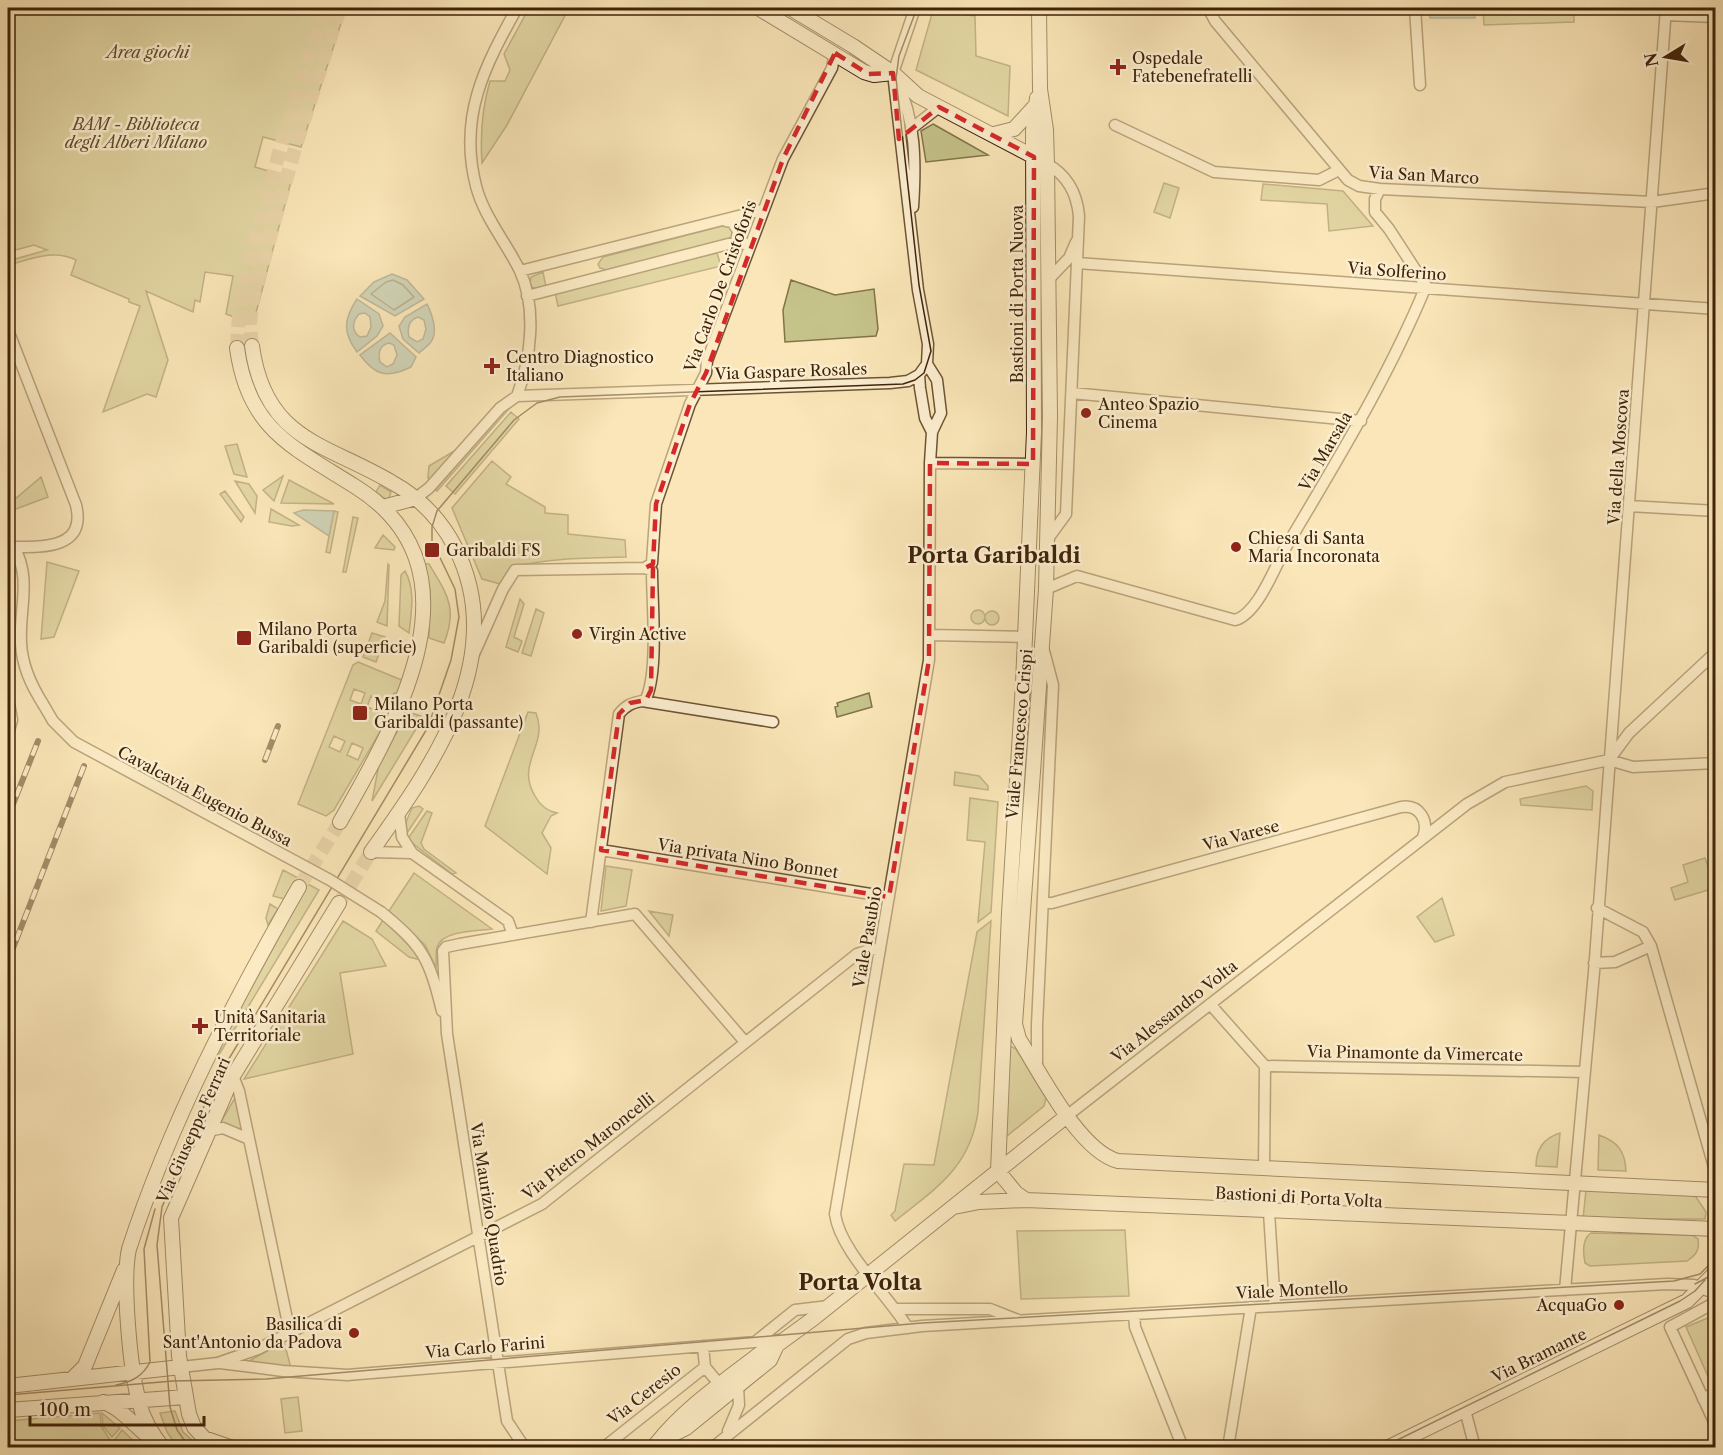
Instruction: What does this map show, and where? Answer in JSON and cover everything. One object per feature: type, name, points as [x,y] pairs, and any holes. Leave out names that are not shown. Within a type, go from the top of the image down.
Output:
[{"type":"main road","points":[[758,8],[835,52],[868,74],[892,73]]},
{"type":"main road","points":[[790,8],[892,73],[918,96],[994,134],[1047,164]]},
{"type":"main road","name":"Bastioni di Porta Nuova","points":[[1039,8],[1040,89],[1046,130],[1047,164],[1050,435],[1046,589],[1042,642]]},
{"type":"main road","name":"Bastioni di Porta Nuova","points":[[1033,464],[1034,157],[1035,106],[1040,89]]},
{"type":"main road","points":[[994,134],[1014,129],[1035,106]]},
{"type":"main road","points":[[252,346],[261,384],[273,406],[294,430],[314,445],[388,480],[416,498],[447,533],[465,569],[475,608],[473,657],[462,695],[441,741],[399,813],[371,852]]},
{"type":"main road","points":[[237,348],[242,375],[251,397],[274,431],[293,449],[356,487],[386,510],[407,537],[416,561],[422,600],[420,640],[412,678],[401,708],[340,822]]},
{"type":"main road","name":"Viale Francesco Crispi","points":[[998,1171],[1008,925],[1033,464]]},
{"type":"main road","points":[[386,510],[416,498]]},
{"type":"main road","name":"Viale Francesco Crispi","points":[[1042,642],[1015,1024],[1019,1039],[1068,1115]]},
{"type":"main road","name":"Via Giuseppe Ferrari","points":[[73,1378],[85,1366],[126,1266],[132,1239],[197,1081],[298,886]]},
{"type":"main road","name":"Via Giuseppe Ferrari","points":[[233,1448],[201,1435],[190,1417],[181,1367],[170,1223],[233,1076],[339,903]]},
{"type":"main road","name":"Via Alessandro Volta","points":[[781,1342],[1068,1115]]},
{"type":"main road","name":"Bastioni di Porta Volta","points":[[1068,1115],[1093,1147],[1108,1159],[1131,1163],[1716,1190]]},
{"type":"main road","points":[[998,1171],[1016,1193],[1026,1200]]},
{"type":"main road","name":"Bastioni di Porta Volta","points":[[954,1207],[979,1202],[1026,1200],[1716,1229]]},
{"type":"main road","points":[[1716,1204],[1716,1224]]},
{"type":"main road","name":"Via Giuseppe Ferrari","points":[[126,1266],[138,1400],[145,1418],[162,1446]]},
{"type":"main road","name":"Via Bramante","points":[[1387,1448],[1687,1301],[1716,1272]]},
{"type":"main road","points":[[718,1392],[738,1386],[772,1358],[781,1342]]},
{"type":"main road","points":[[653,1446],[686,1428],[718,1392],[767,1348],[781,1342]]},
{"type":"main road","name":"Via Carlo Farini","points":[[8,1386],[181,1367]]},
{"type":"main road","points":[[8,1410],[185,1397]]},
{"type":"main road","points":[[100,1402],[113,1407],[140,1431],[162,1446]]},
{"type":"street","points":[[416,498],[429,488],[500,408],[517,396],[527,361],[530,320],[527,296],[520,271],[480,199],[474,177],[471,138],[473,107],[480,79],[517,8]]},
{"type":"street","points":[[915,8],[892,73],[911,232],[928,344],[927,364],[919,375],[925,418],[932,432]]},
{"type":"street","points":[[1198,8],[1215,21]]},
{"type":"street","points":[[1208,8],[1215,21]]},
{"type":"street","points":[[1415,8],[1420,85]]},
{"type":"street","points":[[1666,11],[1716,17]]},
{"type":"street","name":"Via della Moscova","points":[[1565,1290],[1594,963],[1666,11]]},
{"type":"street","name":"Via San Marco","points":[[1215,21],[1339,170],[1359,186],[1380,189],[1652,202],[1716,193]]},
{"type":"street","name":"Via Carlo De Cristoforis","points":[[645,568],[653,560],[656,504],[690,404],[706,373],[707,362],[762,210],[788,147],[832,68],[835,52]]},
{"type":"street","points":[[892,73],[905,99],[916,165],[911,232]]},
{"type":"street","points":[[911,129],[939,107]]},
{"type":"street","points":[[1115,125],[1215,172],[1319,180],[1339,170]]},
{"type":"street","points":[[1046,541],[1066,514],[1079,235],[1078,209],[1074,194],[1061,174],[1047,164]]},
{"type":"street","points":[[1380,189],[1375,199],[1375,212],[1426,286]]},
{"type":"street","points":[[520,271],[726,221],[762,210]]},
{"type":"street","points":[[726,221],[736,225],[738,236],[736,242]]},
{"type":"street","name":"Bastioni di Porta Nuova","points":[[1048,280],[1069,258],[1079,235]]},
{"type":"street","points":[[527,296],[736,242],[741,241],[749,247]]},
{"type":"street","name":"Via Solferino","points":[[1077,263],[1426,286],[1716,309]]},
{"type":"street","name":"Via Marsala","points":[[1046,589],[1077,576],[1235,620],[1246,614],[1262,592],[1361,421],[1426,286]]},
{"type":"street","points":[[8,330],[79,519],[74,531],[62,542],[10,550]]},
{"type":"street","points":[[927,364],[937,380],[941,413],[932,432]]},
{"type":"street","name":"Via Gaspare Rosales","points":[[517,396],[890,383],[908,381],[919,375]]},
{"type":"street","points":[[1072,393],[1361,421]]},
{"type":"street","name":"Viale Pasubio","points":[[869,1274],[840,1236],[835,1214],[928,666],[931,634],[930,463],[932,432]]},
{"type":"street","points":[[930,463],[1033,464]]},
{"type":"street","points":[[1629,506],[1716,511]]},
{"type":"street","name":"Cavalcavia Eugenio Bussa","points":[[10,550],[21,559],[25,577],[21,625],[23,659],[28,677],[53,721],[74,742],[330,880],[381,912],[424,953],[435,983],[447,1034]]},
{"type":"street","points":[[473,657],[510,574],[515,570],[645,568],[652,570],[653,662],[651,690],[645,701]]},
{"type":"street","points":[[931,634],[1025,637]]},
{"type":"street","name":"Viale Francesco Crispi","points":[[1037,1069],[1053,685],[1042,642]]},
{"type":"street","points":[[1716,652],[1629,734],[1609,760],[1633,766],[1716,763]]},
{"type":"street","points":[[8,698],[12,720],[8,734]]},
{"type":"street","points":[[591,922],[619,714],[630,703],[645,701],[773,722]]},
{"type":"street","name":"Via Alessandro Volta","points":[[1068,1115],[1460,809],[1505,782],[1609,760]]},
{"type":"street","name":"Via Varese","points":[[1043,903],[1052,903],[1406,806],[1415,809],[1423,817],[1425,826],[1423,837]]},
{"type":"street","points":[[399,813],[402,837],[412,853],[508,921],[513,934],[635,914],[745,1042]]},
{"type":"street","name":"Via privata Nino Bonnet","points":[[601,850],[889,897]]},
{"type":"street","points":[[371,852],[412,853]]},
{"type":"street","points":[[1597,908],[1643,932],[1651,946],[1716,1174]]},
{"type":"street","name":"Via Maurizio Quadrio","points":[[513,934],[446,947],[441,960],[447,1006],[447,1034],[507,1424],[525,1448]]},
{"type":"street","points":[[1594,963],[1615,962],[1651,946]]},
{"type":"street","name":"Via Pietro Maroncelli","points":[[290,1334],[542,1204],[857,954],[872,949],[880,950]]},
{"type":"street","points":[[1210,1004],[1265,1066],[1264,1169]]},
{"type":"street","name":"Via Pinamonte da Vimercate","points":[[1265,1066],[1585,1072]]},
{"type":"street","points":[[233,1076],[238,1086],[290,1334]]},
{"type":"street","points":[[208,1131],[223,1128],[249,1138]]},
{"type":"street","points":[[1269,1212],[1275,1306]]},
{"type":"street","points":[[869,1274],[897,1309],[908,1328]]},
{"type":"street","name":"Viale Montello","points":[[736,1424],[848,1339],[866,1333],[908,1328],[1134,1314],[1667,1284],[1703,1287]]},
{"type":"street","points":[[1703,1287],[1716,1294]]},
{"type":"street","points":[[1716,1302],[1670,1327],[1716,1426]]},
{"type":"street","points":[[755,1342],[799,1308],[829,1306]]},
{"type":"street","points":[[1228,1448],[1251,1307]]},
{"type":"street","name":"Viale Montello","points":[[897,1309],[990,1309],[1020,1321]]},
{"type":"street","points":[[1134,1314],[1135,1327],[1183,1448]]},
{"type":"street","name":"Via Carlo Farini","points":[[218,1363],[290,1334]]},
{"type":"street","name":"Via Carlo Farini","points":[[181,1367],[218,1363],[283,1371],[347,1375],[755,1342],[781,1342]]},
{"type":"street","name":"Via Ceresio","points":[[703,1346],[705,1367],[718,1392],[733,1404],[736,1424]]},
{"type":"street","name":"Via Ceresio","points":[[603,1448],[705,1367]]},
{"type":"street","points":[[712,1448],[736,1424],[739,1405],[738,1386]]},
{"type":"street","points":[[1703,1399],[1716,1392]]},
{"type":"street","points":[[1465,1410],[1475,1448]]},
{"type":"highlighted area","points":[[835,53],[868,74],[893,73],[899,139],[939,107],[1034,157],[1033,464],[930,463],[929,660],[889,897],[601,850],[619,714],[630,703],[646,700],[651,690],[653,568],[645,568],[653,564],[656,504],[690,404],[706,373],[783,159]]},
{"type":"green space","name":"BAM - Biblioteca degli Alberi Milano","points":[[8,8],[346,8],[301,147],[263,137],[255,167],[292,178],[254,320],[246,318],[245,321],[226,314],[233,276],[205,272],[200,302],[195,300],[193,312],[146,291],[168,360],[156,397],[147,394],[103,412],[140,306],[129,302],[129,299],[71,275],[76,260],[67,257],[42,256],[9,265],[8,261],[47,250],[34,245],[8,252],[8,120],[13,118],[8,104]]},
{"type":"green space","points":[[529,8],[569,8],[507,125],[482,163],[482,121],[490,81],[505,81],[510,70],[504,54]]},
{"type":"green space","points":[[1483,8],[1574,8],[1574,22],[1484,25]]},
{"type":"green space","points":[[933,10],[975,16],[976,56],[1010,66],[1008,116],[916,70]]},
{"type":"green space","points":[[933,124],[988,155],[926,162],[921,131]]},
{"type":"green space","points":[[1164,183],[1179,188],[1170,218],[1154,212]]},
{"type":"green space","points":[[1263,184],[1343,191],[1373,226],[1329,231],[1327,204],[1261,200]]},
{"type":"green space","points":[[726,225],[733,230],[732,238],[607,270],[600,268],[598,264],[603,257]]},
{"type":"green space","points":[[717,253],[721,266],[558,306],[555,292]]},
{"type":"green space","points":[[543,272],[546,287],[533,288],[530,284],[531,277]]},
{"type":"green space","points":[[791,280],[835,295],[874,289],[878,329],[876,336],[785,342],[783,310]]},
{"type":"green space","points":[[514,403],[437,491],[435,490],[507,408]]},
{"type":"green space","points":[[511,412],[519,419],[455,494],[446,486]]},
{"type":"green space","points":[[237,444],[247,477],[234,474],[225,446]]},
{"type":"green space","points":[[456,450],[433,481],[428,478],[429,466]]},
{"type":"green space","points":[[492,461],[511,477],[506,484],[545,507],[545,513],[568,515],[568,534],[625,540],[626,557],[540,562],[512,567],[500,584],[482,579],[452,508]]},
{"type":"green space","points":[[283,476],[274,501],[263,490]]},
{"type":"green space","points":[[41,477],[48,497],[8,512],[8,502],[15,499]]},
{"type":"green space","points":[[289,480],[334,504],[281,503]]},
{"type":"green space","points":[[235,481],[249,484],[257,496],[255,513]]},
{"type":"green space","points":[[380,485],[391,492],[388,501],[376,492]]},
{"type":"green space","points":[[225,491],[244,517],[241,522],[220,494]]},
{"type":"green space","points":[[271,509],[299,525],[269,522]]},
{"type":"green space","points":[[334,511],[338,512],[330,553],[326,552]]},
{"type":"green space","points":[[353,517],[358,518],[346,572],[343,572]]},
{"type":"green space","points":[[383,535],[395,547],[394,550],[375,548]]},
{"type":"green space","points":[[47,562],[79,571],[54,637],[41,639]]},
{"type":"green space","points":[[388,564],[387,626],[377,622],[385,601]]},
{"type":"green space","points":[[425,564],[429,564],[448,602],[450,620],[444,643],[429,638],[430,593]]},
{"type":"green space","points":[[405,571],[410,584],[412,607],[409,633],[399,626],[401,575]]},
{"type":"green space","points":[[520,599],[524,604],[514,637],[522,641],[518,652],[506,647]]},
{"type":"green space","points":[[536,609],[544,613],[531,656],[522,653]]},
{"type":"green space","points":[[978,610],[983,612],[985,617],[983,622],[978,624],[973,622],[971,617],[973,612]]},
{"type":"green space","points":[[992,611],[997,613],[999,618],[997,623],[992,625],[987,623],[985,618],[987,613]]},
{"type":"green space","points":[[372,633],[385,637],[376,662],[363,657]]},
{"type":"green space","points":[[358,662],[404,681],[400,695],[394,693],[391,700],[397,703],[334,810],[326,816],[298,804],[353,665]],"holes":[[[354,689],[365,693],[361,704],[350,700]],[[371,696],[382,700],[378,711],[367,707]],[[334,736],[345,741],[340,752],[329,747]],[[352,743],[363,748],[358,760],[347,755]]]},
{"type":"green space","points":[[869,693],[872,707],[837,717],[835,707],[838,706],[837,703]]},
{"type":"green space","points":[[408,712],[421,716],[416,729],[372,801],[379,764]]},
{"type":"green space","points":[[528,712],[536,713],[539,724],[539,735],[530,764],[530,784],[541,805],[557,813],[551,816],[542,833],[551,848],[547,874],[485,826]]},
{"type":"green space","points":[[955,772],[979,776],[988,786],[988,790],[954,785]]},
{"type":"green space","points":[[1586,786],[1593,791],[1592,810],[1521,805],[1520,799]]},
{"type":"green space","points":[[970,798],[998,802],[991,912],[978,922],[985,842],[967,840]]},
{"type":"green space","points":[[419,806],[423,809],[407,833],[406,822],[412,808]]},
{"type":"green space","points":[[427,811],[432,813],[421,843],[424,849],[456,873],[452,874],[411,842],[409,837]]},
{"type":"green space","points":[[1705,858],[1711,875],[1715,874],[1715,888],[1675,900],[1671,888],[1688,882],[1683,865]]},
{"type":"green space","points":[[606,866],[632,870],[626,906],[601,911]]},
{"type":"green space","points":[[283,870],[298,878],[284,899],[273,896]]},
{"type":"green space","points":[[414,873],[492,929],[461,932],[440,941],[436,952],[436,967],[425,945],[389,911]]},
{"type":"green space","points":[[308,884],[319,890],[217,1058],[214,1057]]},
{"type":"green space","points":[[1442,898],[1454,935],[1435,942],[1417,917]]},
{"type":"green space","points":[[270,904],[278,909],[268,925],[266,918]]},
{"type":"green space","points":[[649,911],[673,915],[669,936]]},
{"type":"green space","points":[[383,920],[421,960],[409,957],[376,931]]},
{"type":"green space","points":[[343,921],[372,939],[386,966],[340,973],[353,1054],[244,1079]]},
{"type":"green space","points":[[991,921],[978,1112],[974,1131],[967,1148],[949,1175],[895,1221],[891,1215],[895,1211],[904,1164],[934,1165],[977,932]]},
{"type":"green space","points":[[1010,1046],[1016,1049],[1046,1098],[1044,1106],[1002,1140]]},
{"type":"green space","points":[[235,1098],[242,1125],[242,1129],[219,1125]]},
{"type":"green space","points":[[1560,1133],[1557,1167],[1536,1166],[1542,1145]]},
{"type":"green space","points":[[1599,1135],[1619,1148],[1624,1158],[1626,1171],[1598,1170]]},
{"type":"green space","points":[[1586,1190],[1692,1191],[1706,1212],[1705,1219],[1583,1219]]},
{"type":"green space","points":[[1125,1230],[1129,1296],[1021,1299],[1017,1231]]},
{"type":"green space","points":[[1591,1233],[1692,1235],[1698,1239],[1698,1249],[1687,1261],[1590,1266],[1585,1263],[1584,1251],[1586,1239]]},
{"type":"green space","points":[[1715,1315],[1715,1381],[1711,1383],[1686,1327]]},
{"type":"green space","points":[[284,1342],[291,1368],[247,1362]]},
{"type":"green space","points":[[298,1397],[302,1431],[285,1433],[281,1399]]},
{"type":"green space","points":[[175,1411],[183,1432],[200,1447],[177,1447],[167,1432],[160,1413]]},
{"type":"green space","points":[[100,1413],[101,1426],[110,1440],[104,1447],[8,1447],[8,1421]]},
{"type":"green space","points":[[102,1413],[120,1428],[112,1437],[103,1426]]},
{"type":"green space","points":[[122,1430],[140,1447],[109,1447]]},
{"type":"water","points":[[1429,8],[1474,8],[1475,18],[1430,18]]},
{"type":"water","points":[[392,274],[407,280],[424,299],[395,316],[360,296],[374,282]]},
{"type":"water","points":[[357,299],[379,314],[383,326],[377,336],[357,352],[349,339],[346,326],[349,313]],"holes":[[[365,313],[370,317],[371,327],[367,336],[360,337],[354,329],[355,320],[359,314]]]},
{"type":"water","points":[[427,304],[431,313],[434,324],[433,339],[419,353],[403,339],[399,326],[405,317]],"holes":[[[418,317],[424,320],[426,329],[423,339],[417,342],[409,337],[409,325]]]},
{"type":"water","points":[[390,333],[416,357],[411,367],[388,374],[376,371],[360,355]],"holes":[[[386,344],[394,345],[397,355],[393,364],[387,367],[380,362],[380,350]]]},
{"type":"water","points":[[303,510],[334,511],[329,536],[294,513]]},
{"type":"tunnel","points":[[237,348],[240,297],[282,142],[324,8]]},
{"type":"tunnel","points":[[252,346],[250,323],[253,298],[296,145],[340,8]]},
{"type":"tunnel","points":[[299,887],[340,822]]},
{"type":"tunnel","points":[[339,903],[371,852]]},
{"type":"tram line","points":[[190,1448],[177,1430],[170,1407],[157,1245],[162,1207],[212,1087],[428,727],[451,660],[459,617],[455,589],[432,541],[432,527],[437,511],[514,420],[537,403],[560,397],[903,384],[915,380],[924,373],[931,351],[919,285],[896,78],[899,56],[917,8]]},
{"type":"tram line","points":[[116,1385],[136,1378],[150,1362],[144,1249],[155,1209]]},
{"type":"tram line","points":[[8,1395],[173,1381],[266,1379],[922,1323],[1674,1281],[1700,1274],[1716,1258]]},
{"type":"tram line","points":[[1695,1284],[1716,1273]]},
{"type":"tram line","points":[[1381,1448],[1680,1301],[1695,1291],[1705,1280]]},
{"type":"railway","points":[[265,760],[278,726]]},
{"type":"railway","points":[[8,817],[38,741]]},
{"type":"railway","points":[[8,961],[84,766]]},
{"type":"place","name":"Ospedale Fatebenefratelli","points":[[1118,67]]},
{"type":"place","name":"Centro Diagnostico Italiano","points":[[492,366]]},
{"type":"place","name":"Anteo Spazio Cinema","points":[[1086,413]]},
{"type":"place","name":"Chiesa di Santa Maria Incoronata","points":[[1236,547]]},
{"type":"place","name":"Garibaldi FS","points":[[432,550]]},
{"type":"place","name":"Virgin Active","points":[[577,634]]},
{"type":"place","name":"Milano Porta Garibaldi (superficie)","points":[[244,638]]},
{"type":"place","name":"Milano Porta Garibaldi (passante)","points":[[360,713]]},
{"type":"place","name":"Unità Sanitaria Territoriale","points":[[200,1026]]},
{"type":"place","name":"AcquaGo","points":[[1619,1305]]},
{"type":"place","name":"Basilica di Sant'Antonio da Padova","points":[[354,1333]]},
{"type":"district","name":"Porta Garibaldi","points":[[994,555]]},
{"type":"district","name":"Porta Volta","points":[[860,1282]]},
{"type":"park label","name":"Area giochi","points":[[148,52]]}]
